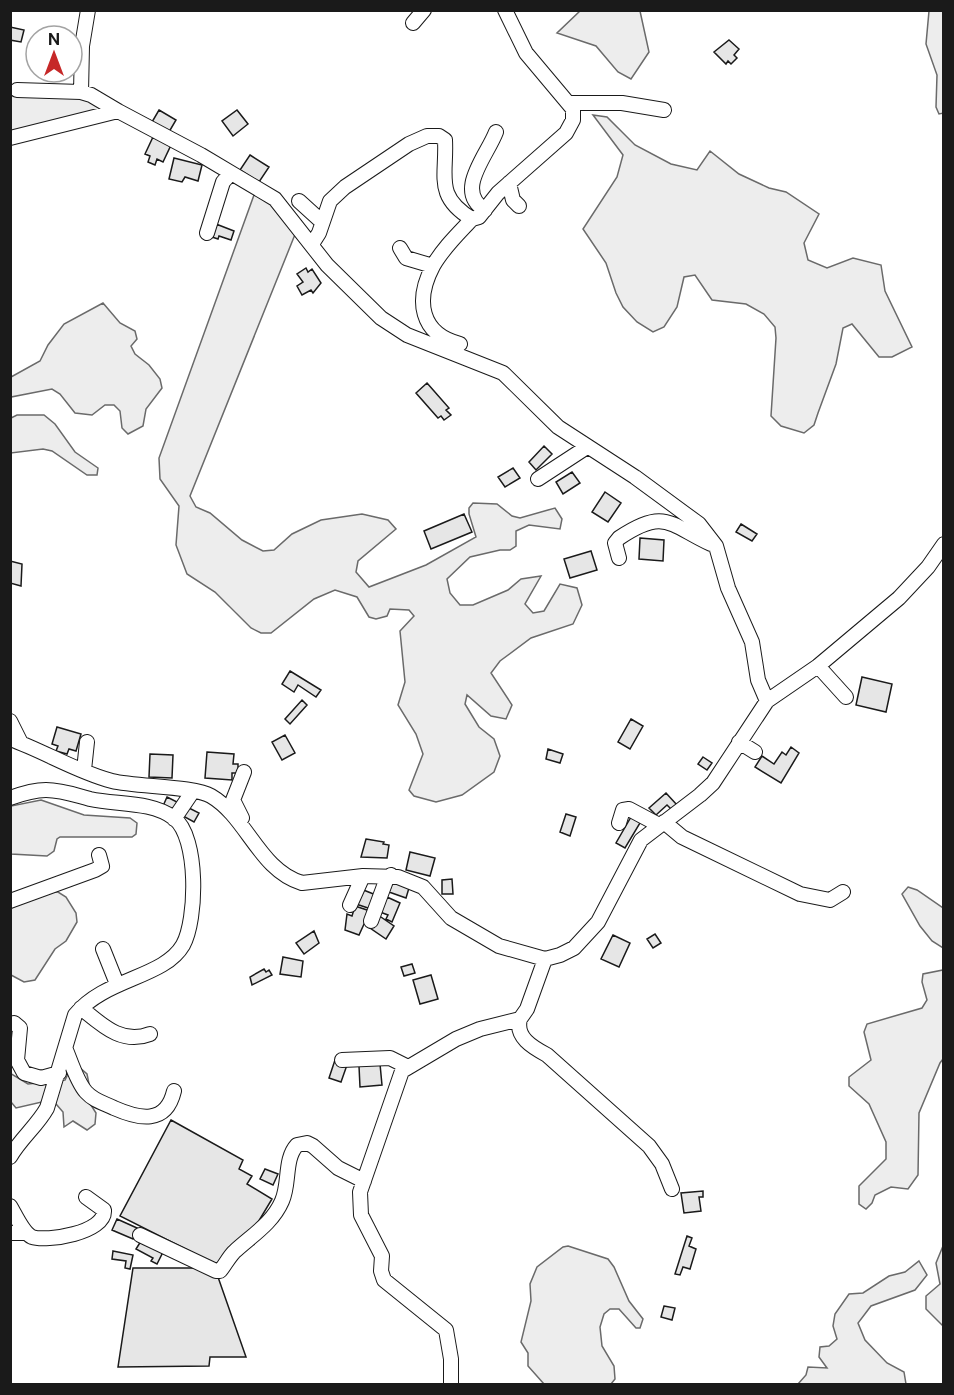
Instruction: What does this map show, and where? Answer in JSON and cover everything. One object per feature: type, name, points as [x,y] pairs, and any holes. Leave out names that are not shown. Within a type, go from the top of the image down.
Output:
[{"type":"street","points":[[81,92],[82,46],[88,10]]},
{"type":"street","points":[[414,23],[424,10]]},
{"type":"street","points":[[460,344],[444,340],[433,332],[427,321],[424,304],[427,283],[433,266],[472,219],[479,217],[510,183],[566,133],[573,120],[573,109],[570,103],[526,53],[505,10]]},
{"type":"street","points":[[17,90],[81,92],[91,95],[275,199],[351,291],[381,318],[407,335],[503,373],[558,427],[690,517],[708,533],[716,546],[728,588],[752,642],[758,680],[767,701]]},
{"type":"street","points":[[570,103],[622,103],[664,110]]},
{"type":"street","points":[[10,138],[118,111]]},
{"type":"street","points":[[485,210],[476,205],[471,196],[472,184],[496,132]]},
{"type":"street","points":[[312,244],[319,233],[321,221],[330,201],[345,187],[409,144],[427,136],[439,136],[445,140],[442,180],[446,193],[455,206],[472,219]]},
{"type":"street","points":[[207,233],[220,189],[231,173]]},
{"type":"street","points":[[510,183],[513,200],[519,206]]},
{"type":"street","points":[[299,201],[321,221]]},
{"type":"street","points":[[400,248],[406,258],[433,266]]},
{"type":"street","points":[[538,479],[587,447]]},
{"type":"street","points":[[619,558],[615,543],[619,538],[658,521],[678,524],[716,546]]},
{"type":"street","points":[[10,721],[16,741],[84,771],[134,786],[208,794],[222,804],[285,876],[302,883],[391,875],[423,887],[450,918],[461,926],[499,946],[545,960],[574,948],[598,922],[616,892],[634,850],[641,840],[713,783],[767,701],[818,666],[909,589],[944,544]]},
{"type":"street","points":[[818,666],[846,698]]},
{"type":"street","points":[[84,771],[87,742]]},
{"type":"street","points":[[739,742],[755,752]]},
{"type":"street","points":[[244,772],[236,790],[235,807],[261,851]]},
{"type":"street","points":[[10,1157],[22,1138],[44,1114],[59,1073],[75,1015],[99,993],[175,957],[184,943],[190,925],[194,867],[181,828],[174,819],[133,804],[92,800],[68,792],[45,790],[12,797]]},
{"type":"street","points":[[174,819],[193,791]]},
{"type":"street","points":[[619,823],[623,810],[629,809],[800,894],[830,900],[843,892]]},
{"type":"street","points":[[10,901],[95,870],[102,866],[99,855]]},
{"type":"street","points":[[371,921],[387,878],[391,875]]},
{"type":"street","points":[[351,904],[363,876]]},
{"type":"street","points":[[103,949],[117,984]]},
{"type":"street","points":[[451,1384],[451,1359],[446,1330],[384,1280],[381,1271],[382,1256],[361,1215],[360,1192],[392,1102],[398,1077],[408,1067],[456,1039],[520,1019],[527,1009],[545,960]]},
{"type":"street","points":[[81,1008],[117,1035],[140,1038],[150,1034]]},
{"type":"street","points":[[520,1019],[521,1034],[530,1046],[547,1055],[649,1146],[662,1164],[672,1189]]},
{"type":"street","points":[[10,1024],[14,1023],[20,1028],[17,1060],[24,1073],[41,1078],[59,1073]]},
{"type":"street","points":[[66,1050],[84,1090],[94,1100],[127,1114],[141,1118],[166,1109],[174,1090]]},
{"type":"street","points":[[342,1060],[390,1058],[408,1067]]},
{"type":"street","points":[[140,1235],[220,1271],[232,1254],[264,1227],[281,1202],[288,1184],[289,1156],[297,1145],[307,1143],[313,1146],[338,1168],[364,1181]]},
{"type":"street","points":[[10,1206],[26,1233],[33,1237],[46,1237],[92,1230],[100,1224],[104,1210],[86,1197]]},
{"type":"street","points":[[10,1233],[26,1233]]},
{"type":"shaded area","points":[[580,11],[640,11],[649,52],[631,79],[618,72],[596,46],[557,33]]},
{"type":"shaded area","points":[[929,11],[943,11],[944,113],[939,114],[936,107],[937,75],[926,44]]},
{"type":"shaded area","points":[[11,96],[84,97],[110,108],[11,132]]},
{"type":"shaded area","points":[[593,115],[607,117],[635,145],[671,164],[697,170],[710,151],[739,174],[769,188],[786,192],[819,214],[804,243],[808,260],[827,268],[853,258],[881,265],[885,291],[912,347],[892,357],[879,357],[852,324],[843,328],[836,364],[814,425],[804,433],[781,426],[771,416],[776,338],[775,327],[764,314],[746,304],[712,300],[695,275],[684,277],[677,307],[664,327],[653,332],[637,322],[623,307],[606,263],[583,229],[617,177],[623,155]]},
{"type":"shaded area","points":[[254,195],[266,199],[296,232],[190,496],[196,507],[210,513],[242,540],[263,551],[274,550],[292,534],[321,520],[362,514],[388,520],[396,529],[358,561],[356,572],[369,587],[426,565],[476,537],[469,514],[469,508],[473,503],[497,504],[512,516],[520,518],[555,508],[562,519],[560,529],[529,525],[516,531],[516,546],[510,550],[470,557],[447,579],[450,593],[460,605],[473,605],[508,590],[521,579],[541,576],[525,604],[533,613],[544,611],[560,584],[577,588],[582,605],[573,624],[531,638],[500,661],[491,673],[512,705],[506,719],[491,716],[467,695],[465,704],[479,727],[494,739],[500,756],[494,772],[462,795],[436,802],[414,796],[409,790],[423,754],[416,734],[398,705],[405,682],[400,631],[414,616],[409,610],[390,609],[387,616],[376,619],[369,617],[357,597],[335,590],[314,599],[271,633],[261,633],[251,628],[215,592],[187,574],[176,545],[179,506],[160,479],[159,458]]},
{"type":"shaded area","points":[[103,303],[120,323],[135,331],[137,339],[131,346],[135,354],[149,365],[160,379],[162,388],[146,409],[143,426],[128,434],[122,428],[120,411],[114,405],[105,405],[92,415],[75,413],[60,394],[52,389],[11,397],[11,377],[40,361],[48,345],[64,324]]},
{"type":"shaded area","points":[[17,415],[44,415],[55,424],[75,452],[98,468],[97,475],[87,475],[52,451],[43,449],[11,453],[11,418]]},
{"type":"shaded area","points":[[41,800],[84,815],[130,818],[137,823],[136,834],[132,837],[60,837],[57,839],[54,851],[47,856],[11,854],[11,806]]},
{"type":"shaded area","points":[[908,887],[917,890],[943,908],[943,948],[932,941],[920,926],[902,894]]},
{"type":"shaded area","points":[[49,892],[58,892],[66,897],[76,913],[77,922],[66,941],[55,949],[35,980],[24,982],[11,975],[11,908]]},
{"type":"shaded area","points":[[943,970],[943,1059],[919,1113],[918,1175],[908,1189],[891,1187],[875,1195],[872,1203],[866,1209],[859,1204],[859,1186],[886,1159],[886,1142],[869,1104],[849,1086],[849,1077],[871,1060],[864,1032],[867,1024],[922,1008],[927,1000],[922,982],[923,974]]},
{"type":"shaded area","points":[[79,1067],[87,1074],[90,1089],[87,1099],[96,1113],[95,1124],[87,1130],[73,1121],[64,1127],[63,1112],[56,1104],[46,1101],[16,1108],[11,1102],[10,1073],[28,1084],[65,1080],[70,1070]]},
{"type":"shaded area","points":[[568,1246],[608,1259],[629,1301],[643,1319],[640,1328],[636,1328],[619,1309],[610,1309],[604,1314],[600,1327],[602,1346],[614,1366],[615,1379],[611,1384],[544,1384],[528,1366],[528,1353],[521,1342],[531,1301],[530,1284],[537,1267],[563,1247]]},
{"type":"shaded area","points":[[943,1246],[943,1326],[926,1309],[926,1296],[940,1284],[936,1263]]},
{"type":"shaded area","points":[[919,1261],[927,1275],[915,1290],[871,1306],[858,1323],[865,1340],[887,1363],[904,1372],[906,1384],[798,1384],[806,1375],[808,1367],[827,1368],[819,1357],[820,1347],[829,1346],[837,1339],[833,1326],[835,1314],[849,1294],[863,1293],[889,1276],[905,1272]]},
{"type":"building","points":[[10,27],[24,30],[21,42],[10,40]]},
{"type":"building","points":[[729,40],[739,49],[734,55],[737,58],[731,64],[728,61],[726,64],[714,52]]},
{"type":"building","points":[[159,110],[176,120],[169,132],[152,122]]},
{"type":"building","points":[[237,110],[248,124],[233,136],[222,121]]},
{"type":"building","points":[[153,137],[171,145],[163,162],[157,159],[155,165],[148,162],[150,156],[145,154]]},
{"type":"building","points":[[250,155],[269,167],[259,182],[240,170]]},
{"type":"building","points":[[174,158],[202,165],[198,181],[185,177],[182,182],[169,179]]},
{"type":"building","points":[[216,224],[234,231],[231,240],[219,236],[218,239],[212,237]]},
{"type":"building","points":[[306,268],[308,272],[312,269],[321,283],[313,293],[311,290],[302,295],[297,286],[303,282],[297,274]]},
{"type":"building","points":[[427,383],[449,408],[446,410],[451,415],[444,420],[441,416],[438,418],[416,393]]},
{"type":"building","points":[[544,446],[552,454],[536,470],[529,462]]},
{"type":"building","points":[[513,468],[520,478],[505,487],[498,477]]},
{"type":"building","points":[[572,472],[580,483],[563,494],[556,482]]},
{"type":"building","points":[[605,492],[621,503],[608,522],[592,512]]},
{"type":"building","points":[[464,514],[472,532],[431,549],[424,531]]},
{"type":"building","points":[[741,524],[757,534],[752,541],[736,532]]},
{"type":"building","points":[[640,538],[664,540],[663,561],[639,559]]},
{"type":"building","points":[[591,551],[597,570],[570,578],[564,559]]},
{"type":"building","points":[[10,561],[22,564],[21,586],[10,583]]},
{"type":"building","points":[[290,671],[321,690],[316,697],[298,685],[294,692],[282,684]]},
{"type":"building","points":[[862,677],[892,684],[886,712],[856,705]]},
{"type":"building","points":[[302,700],[307,705],[290,724],[285,719]]},
{"type":"building","points":[[631,719],[643,726],[630,749],[618,742]]},
{"type":"building","points":[[57,727],[81,734],[76,751],[69,749],[67,754],[56,751],[58,746],[52,744]]},
{"type":"building","points":[[285,735],[295,753],[282,760],[272,742]]},
{"type":"building","points":[[791,747],[799,753],[781,783],[755,767],[762,756],[774,764],[782,752],[786,755]]},
{"type":"building","points":[[548,749],[563,754],[560,763],[546,759]]},
{"type":"building","points":[[207,752],[234,754],[233,764],[238,764],[238,773],[232,773],[232,780],[205,778]]},
{"type":"building","points":[[150,754],[173,755],[172,778],[149,777]]},
{"type":"building","points":[[703,757],[712,763],[707,770],[698,764]]},
{"type":"building","points":[[666,793],[677,805],[672,810],[667,805],[656,815],[649,808]]},
{"type":"building","points":[[167,797],[179,803],[174,811],[163,806]]},
{"type":"building","points":[[187,807],[199,813],[194,822],[183,816]]},
{"type":"building","points":[[566,814],[576,817],[570,836],[560,832]]},
{"type":"building","points":[[631,817],[640,823],[625,848],[616,843]]},
{"type":"building","points":[[366,839],[389,845],[387,858],[361,857]]},
{"type":"building","points":[[410,852],[435,858],[430,876],[406,870]]},
{"type":"building","points":[[452,879],[453,894],[442,894],[442,880]]},
{"type":"building","points":[[393,882],[409,888],[406,898],[389,892]]},
{"type":"building","points":[[361,889],[376,895],[371,909],[356,904]]},
{"type":"building","points":[[387,897],[400,903],[392,922],[386,919],[388,915],[380,912]]},
{"type":"building","points":[[355,906],[370,911],[359,935],[345,930],[347,914],[352,916]]},
{"type":"building","points":[[378,915],[394,926],[386,939],[370,928]]},
{"type":"building","points":[[314,931],[319,943],[304,954],[296,943]]},
{"type":"building","points":[[655,934],[661,943],[653,948],[647,939]]},
{"type":"building","points":[[613,935],[630,943],[619,967],[601,959]]},
{"type":"building","points":[[283,957],[303,961],[301,977],[280,974]]},
{"type":"building","points":[[412,964],[415,973],[404,976],[401,967]]},
{"type":"building","points":[[264,969],[266,972],[269,970],[272,975],[252,985],[250,977]]},
{"type":"building","points":[[431,975],[438,999],[420,1004],[413,980]]},
{"type":"building","points":[[335,1060],[347,1065],[341,1082],[329,1078]]},
{"type":"building","points":[[380,1064],[382,1085],[360,1087],[359,1066]]},
{"type":"building","points":[[171,1120],[243,1160],[239,1169],[252,1176],[247,1184],[272,1199],[257,1224],[219,1266],[120,1216]]},
{"type":"building","points":[[265,1169],[278,1174],[273,1185],[260,1179]]},
{"type":"building","points":[[703,1191],[703,1197],[699,1197],[701,1211],[684,1213],[681,1193]]},
{"type":"building","points":[[117,1219],[137,1228],[133,1239],[112,1230]]},
{"type":"building","points":[[687,1236],[692,1238],[689,1246],[696,1249],[690,1269],[683,1267],[680,1275],[675,1274]]},
{"type":"building","points":[[141,1241],[163,1252],[157,1264],[151,1261],[153,1258],[136,1249]]},
{"type":"building","points":[[113,1251],[133,1255],[130,1269],[125,1268],[126,1261],[112,1259]]},
{"type":"building","points":[[133,1268],[200,1268],[218,1277],[246,1357],[210,1357],[209,1366],[118,1367]]},
{"type":"building","points":[[664,1306],[675,1308],[672,1320],[661,1317]]}]
